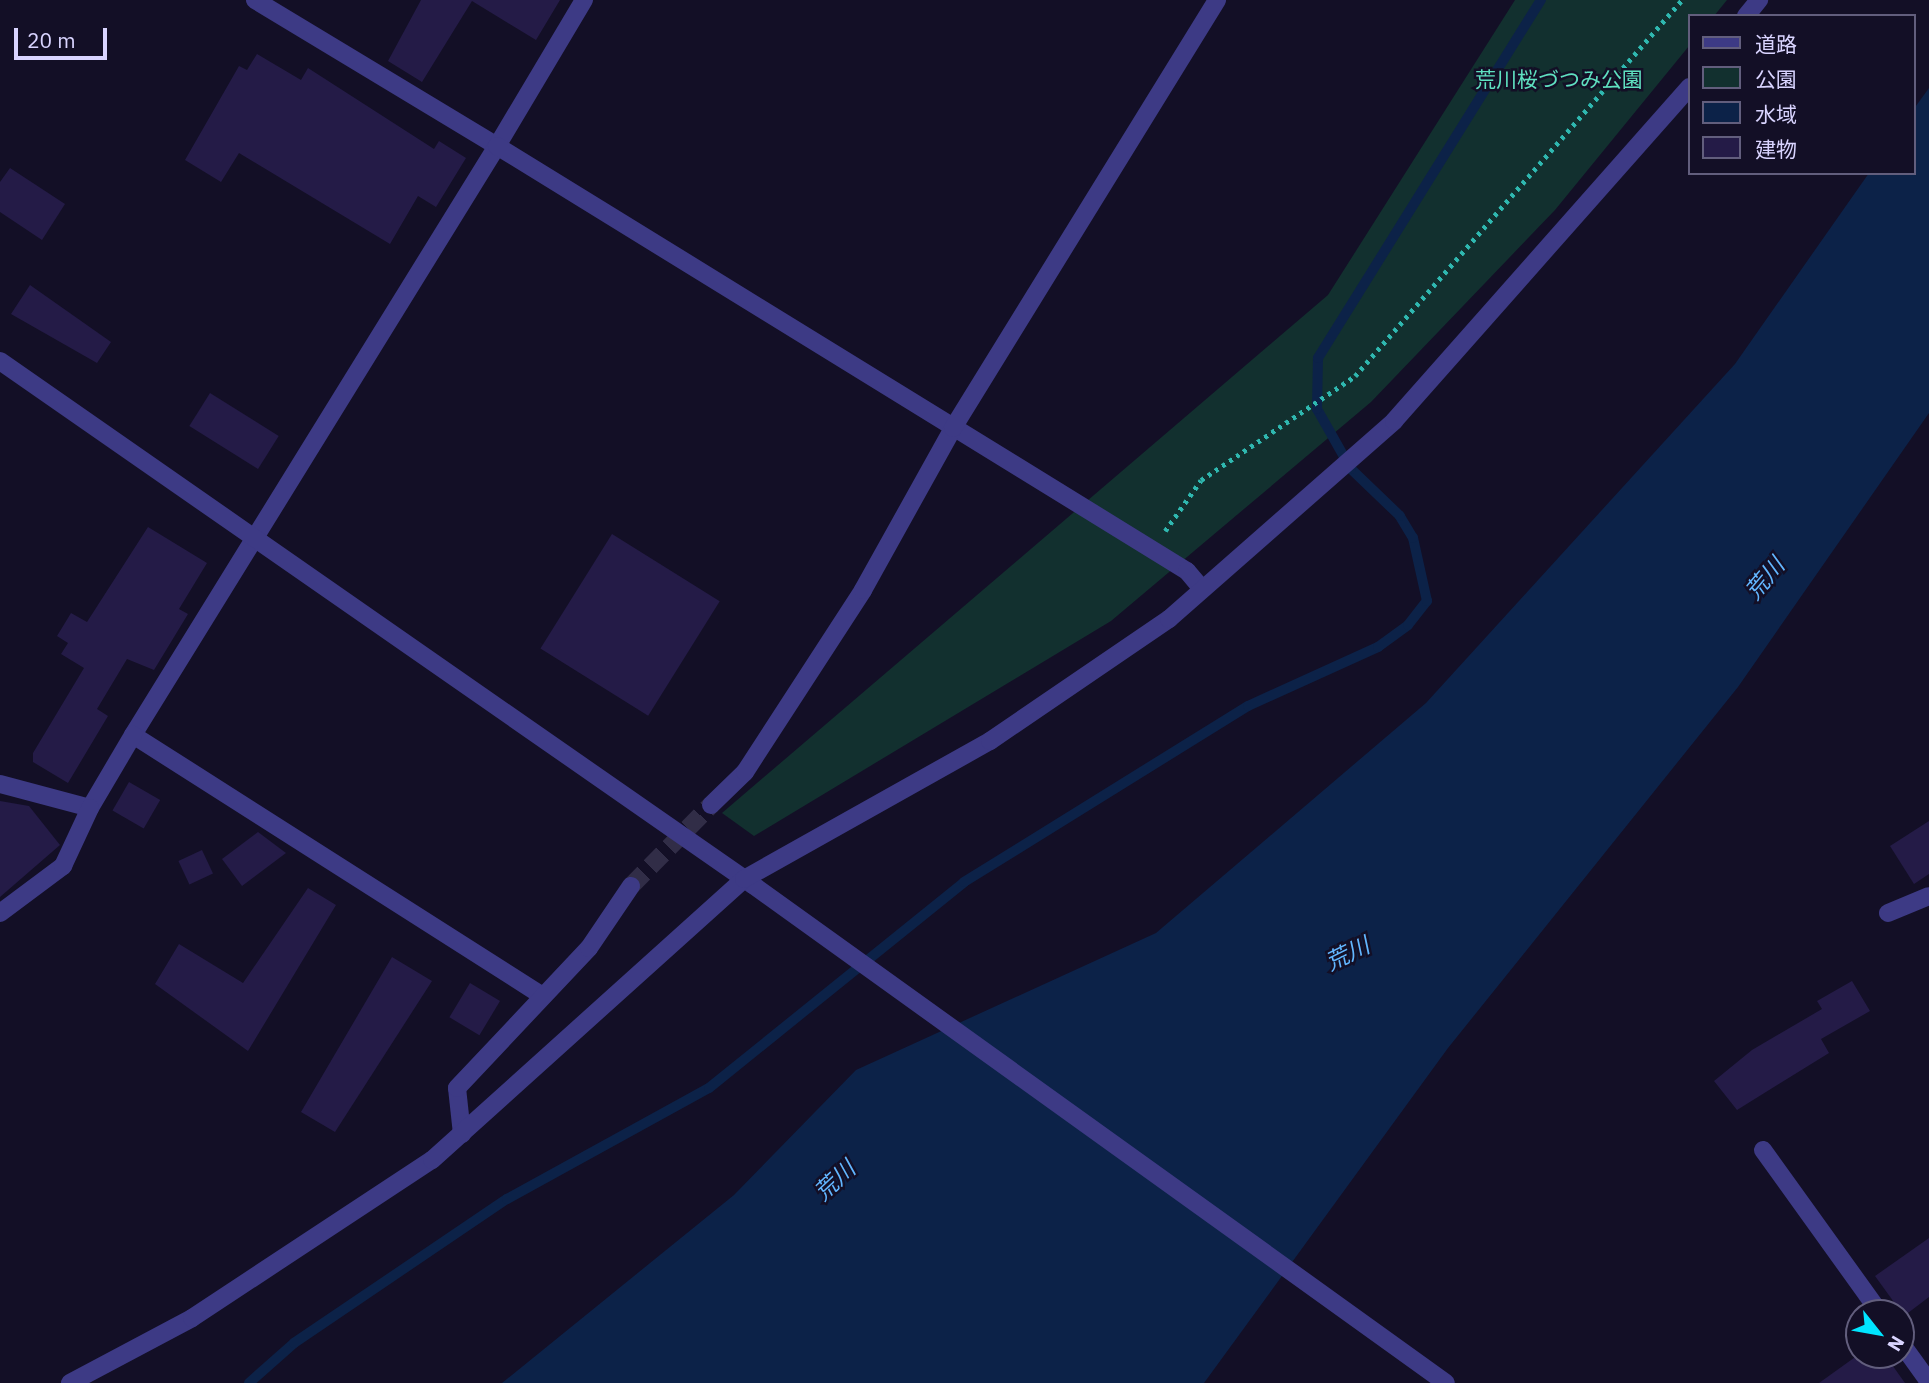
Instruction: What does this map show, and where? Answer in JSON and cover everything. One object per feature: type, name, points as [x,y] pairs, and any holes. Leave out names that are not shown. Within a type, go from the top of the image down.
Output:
[{"type":"street","points":[[255,0],[1187,570],[1202,589]]},
{"type":"street","points":[[0,913],[63,866],[90,808],[133,735],[497,146],[584,0]]},
{"type":"street","points":[[711,805],[745,772],[863,590],[953,428],[1217,0]]},
{"type":"street","points":[[1748,14],[1759,0]]},
{"type":"street","points":[[70,1383],[192,1318],[432,1160],[748,882],[990,741],[1169,619],[1394,421],[1688,88]]},
{"type":"street","points":[[0,361],[748,882],[1333,1305],[1446,1383]]},
{"type":"street","points":[[133,735],[542,996]]},
{"type":"street","points":[[0,784],[90,808]]},
{"type":"street","points":[[462,1134],[457,1088],[589,948],[631,886]]},
{"type":"street","points":[[1888,913],[1929,897]]},
{"type":"street","points":[[1763,1150],[1870,1299]]},
{"type":"street","points":[[1915,1362],[1929,1382]]},
{"type":"path","points":[[1158,540],[1201,480],[1355,376],[1682,0]]},
{"type":"green space","name":"荒川桜づつみ公園","points":[[1515,0],[1727,0],[1716,14],[1688,14],[1688,47],[1555,210],[1371,402],[1111,621],[754,836],[722,813],[1328,295]]},
{"type":"water","name":"荒川","points":[[1929,88],[1929,413],[1738,687],[1448,1048],[1204,1383],[502,1383],[734,1195],[856,1070],[1156,933],[1426,703],[1735,364],[1868,175],[1915,175],[1915,107]]},
{"type":"building","points":[[421,0],[560,0],[536,40],[472,1],[422,82],[388,61]]},
{"type":"building","points":[[257,54],[301,80],[308,68],[434,149],[439,141],[466,158],[436,207],[418,196],[390,244],[239,153],[221,182],[185,160],[239,66],[247,70]]},
{"type":"building","points":[[10,168],[65,204],[42,240],[0,212],[0,182]]},
{"type":"building","points":[[30,285],[111,342],[97,363],[11,314]]},
{"type":"building","points":[[210,393],[279,436],[258,469],[189,426]]},
{"type":"building","points":[[148,527],[207,563],[179,609],[188,614],[154,670],[127,659],[97,709],[108,716],[68,783],[33,762],[33,753],[84,668],[61,654],[68,643],[57,636],[71,613],[87,622]]},
{"type":"building","points":[[612,534],[720,601],[648,716],[540,648]]},
{"type":"building","points":[[129,782],[160,800],[144,829],[112,811]]},
{"type":"building","points":[[0,801],[29,806],[60,845],[0,897]]},
{"type":"building","points":[[1929,821],[1929,874],[1914,884],[1890,846]]},
{"type":"building","points":[[258,832],[286,853],[242,886],[222,859]]},
{"type":"building","points":[[202,850],[213,874],[189,885],[178,861]]},
{"type":"building","points":[[308,888],[336,905],[248,1051],[155,984],[179,944],[243,983]]},
{"type":"building","points":[[392,957],[432,981],[335,1132],[301,1112]]},
{"type":"building","points":[[1852,981],[1870,1011],[1821,1039],[1829,1053],[1737,1110],[1714,1081],[1752,1050],[1822,1009],[1817,1001]]},
{"type":"building","points":[[470,983],[500,1001],[479,1035],[449,1017]]},
{"type":"building","points":[[1929,1238],[1929,1297],[1915,1308],[1915,1299],[1892,1299],[1875,1276]]},
{"type":"building","points":[[1845,1364],[1845,1369],[1895,1369],[1905,1383],[1819,1383]]},
{"type":"waterway","points":[[249,1383],[294,1343],[507,1199],[709,1088],[964,882],[1248,706],[1378,647],[1408,625],[1427,601],[1413,538],[1400,516],[1351,469],[1317,409],[1318,358],[1541,0]]},
{"type":"tunnel","points":[[631,886],[711,805]]}]
